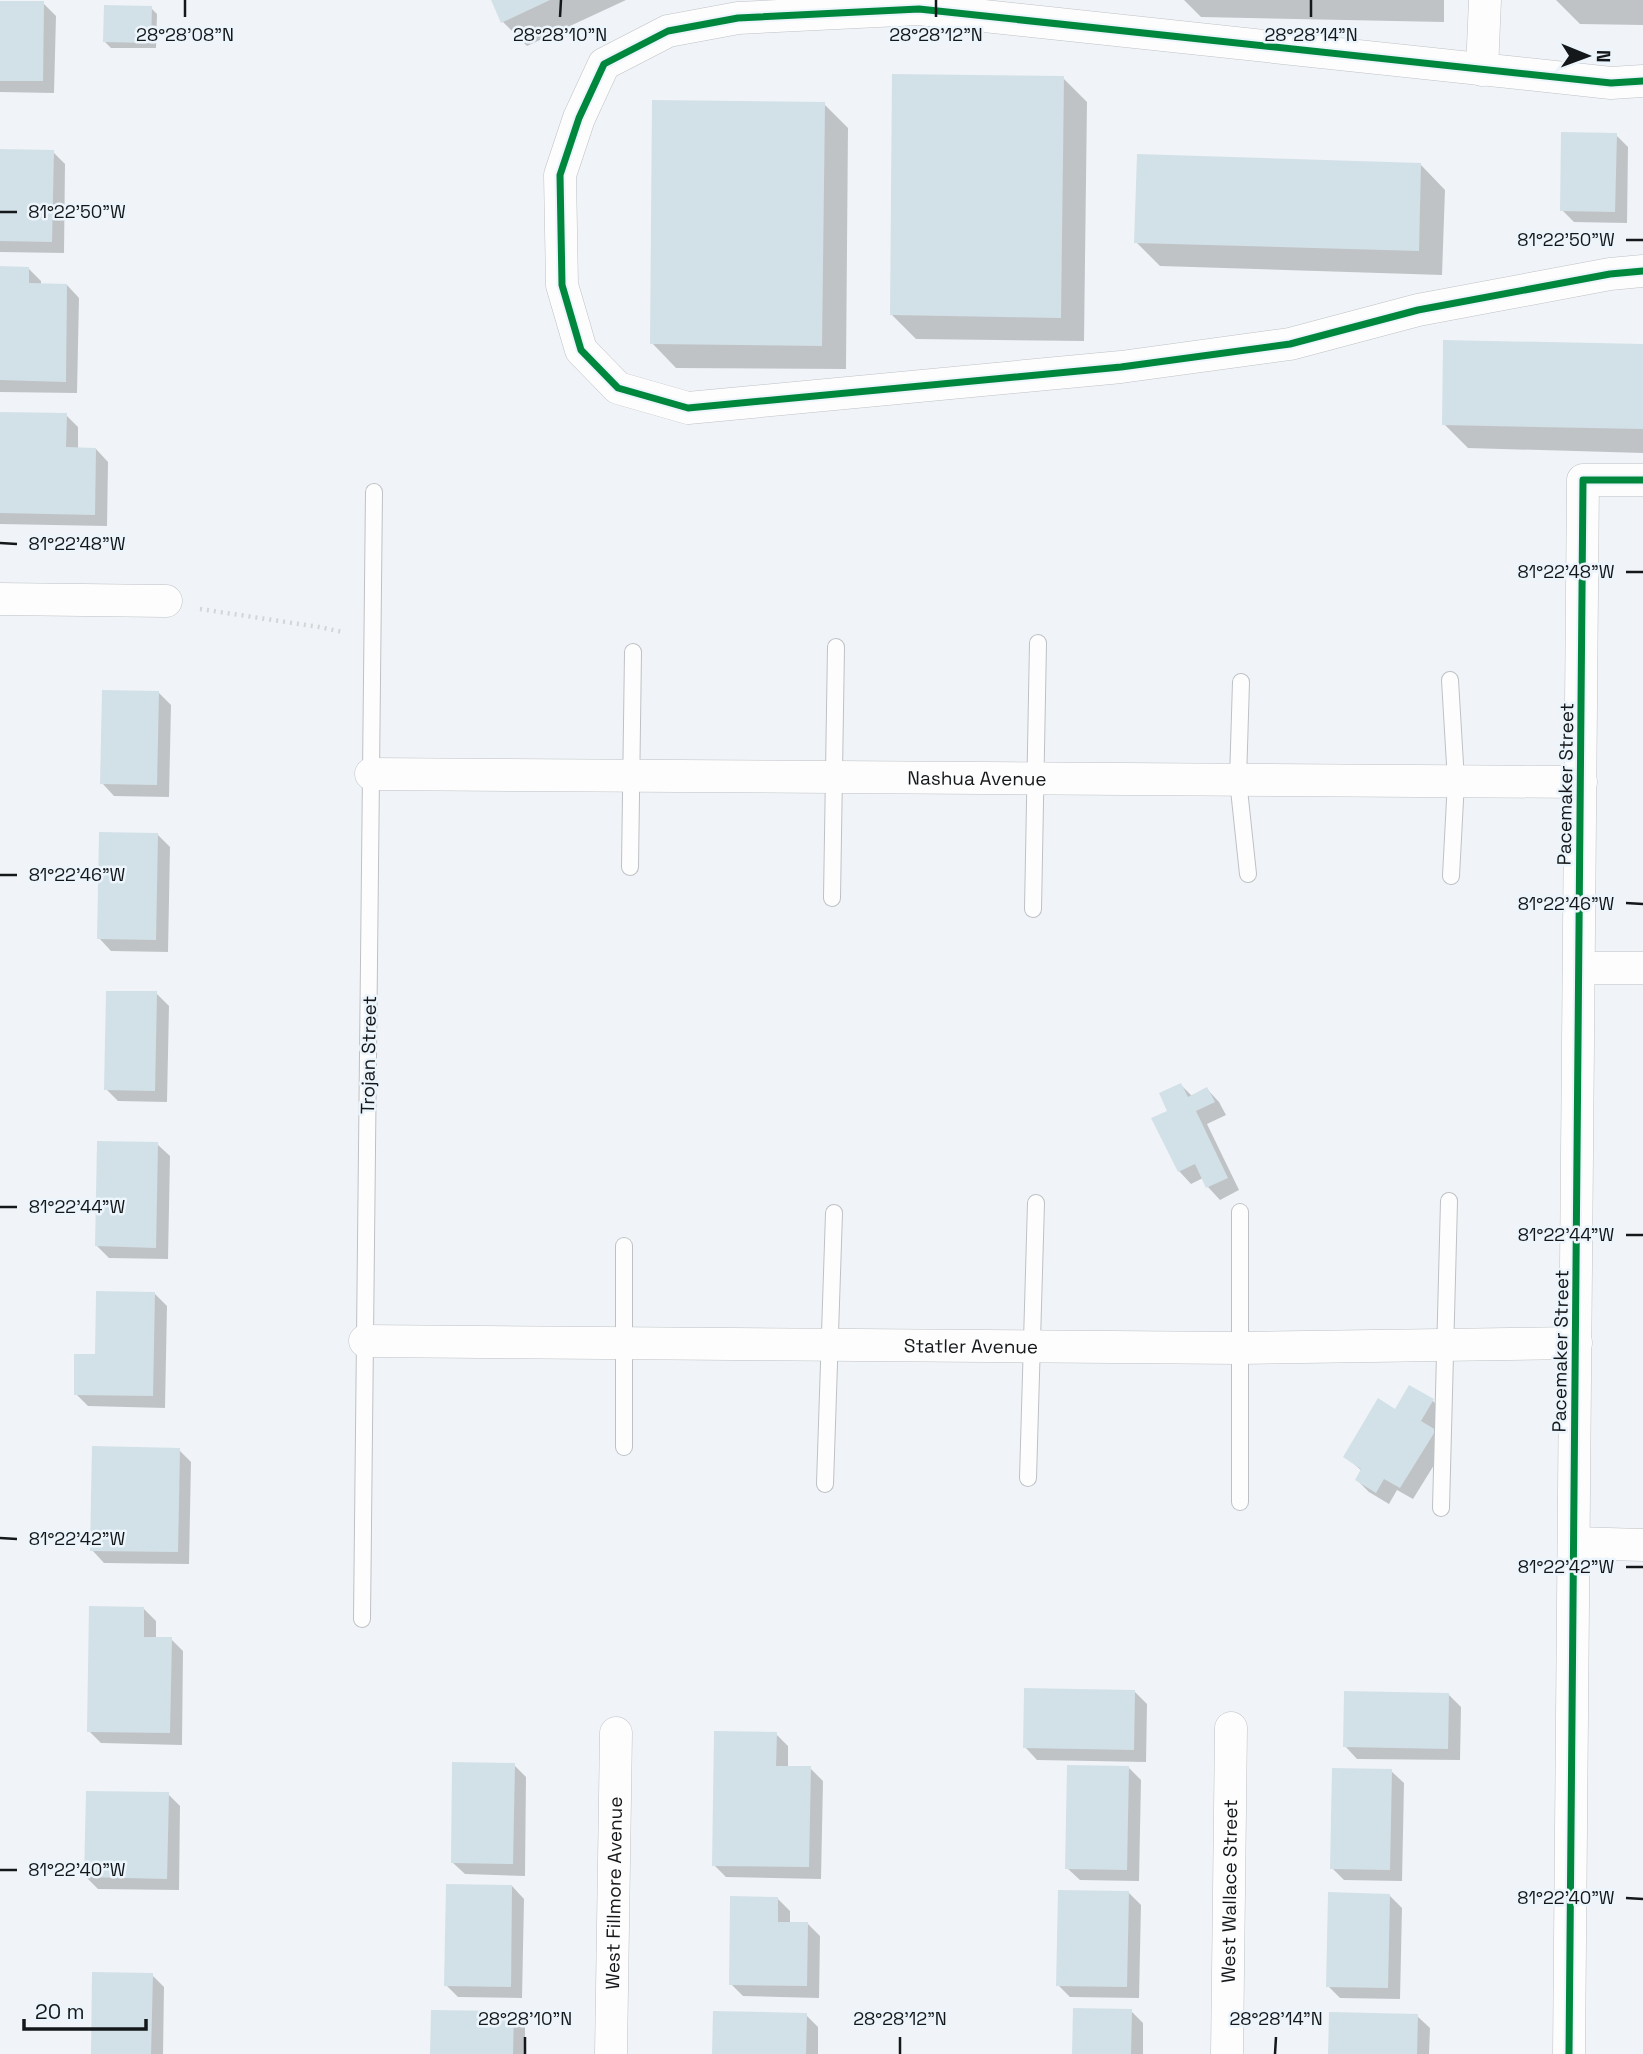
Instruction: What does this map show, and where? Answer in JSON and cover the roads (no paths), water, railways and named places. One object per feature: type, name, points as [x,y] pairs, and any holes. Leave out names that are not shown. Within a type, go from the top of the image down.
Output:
[{"type":"street","points":[[1482,70],[1485,0]]},
{"type":"street","points":[[1643,81],[1611,83],[919,9],[801,8],[668,31],[604,64],[579,118],[560,175],[562,285],[581,350],[618,388],[688,408],[1121,367],[1290,344],[1418,310],[1610,274],[1643,271]]},
{"type":"street","name":"Pacemaker Street","points":[[1569,2054],[1583,480],[1643,480]]},
{"type":"street","points":[[0,599],[166,601]]},
{"type":"street","name":"Nashua Avenue","points":[[371,774],[1581,782]]},
{"type":"street","points":[[1579,968],[1643,968]]},
{"type":"street","name":"Statler Avenue","points":[[365,1341],[1240,1348],[1576,1343]]},
{"type":"street","points":[[1574,1543],[1643,1545]]},
{"type":"street","name":"West Wallace Street","points":[[1227,2054],[1231,1728]]},
{"type":"street","name":"West Fillmore Avenue","points":[[611,2054],[616,1733]]},
{"type":"lane","name":"Trojan Street","points":[[362,1619],[374,492]]},
{"type":"lane","points":[[1033,909],[1038,643]]},
{"type":"lane","points":[[832,898],[836,647]]},
{"type":"lane","points":[[630,867],[633,652]]},
{"type":"lane","points":[[1450,680],[1456,781],[1451,876]]},
{"type":"lane","points":[[1241,682],[1238,780],[1248,874]]},
{"type":"lane","points":[[1441,1508],[1449,1201]]},
{"type":"lane","points":[[1028,1478],[1037,1203]]},
{"type":"lane","points":[[1240,1212],[1240,1502]]},
{"type":"lane","points":[[825,1484],[834,1213]]},
{"type":"lane","points":[[624,1245],[624,1447]]}]
